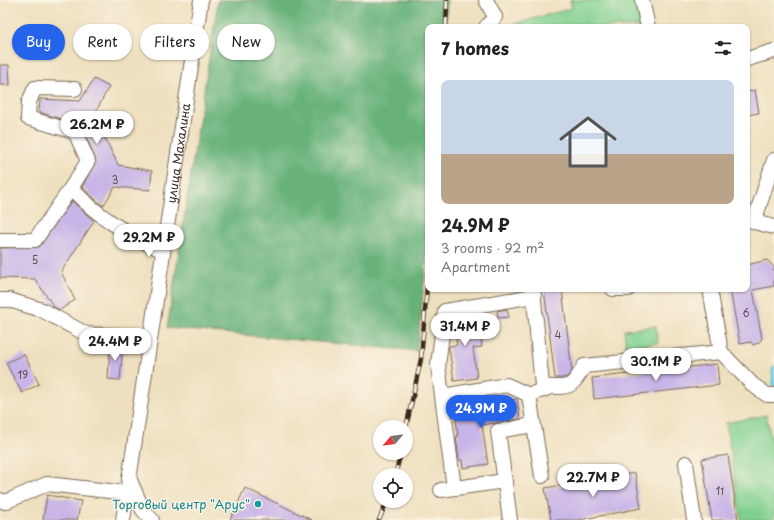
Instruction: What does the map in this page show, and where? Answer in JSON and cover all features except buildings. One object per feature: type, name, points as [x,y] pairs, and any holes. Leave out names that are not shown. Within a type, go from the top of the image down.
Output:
[{"type":"street","name":"улица Махалина","points":[[123,520],[201,0]]},
{"type":"street","points":[[486,0],[495,17],[489,24]]},
{"type":"street","points":[[642,0],[647,24]]},
{"type":"street","points":[[750,58],[774,51]]},
{"type":"street","points":[[0,240],[34,240],[71,188],[88,161],[75,132],[28,118],[29,102],[35,88],[75,89]]},
{"type":"street","points":[[774,160],[750,220],[774,226]]},
{"type":"street","points":[[71,188],[102,218],[140,240],[163,251]]},
{"type":"street","points":[[711,292],[721,352],[753,385],[770,395]]},
{"type":"street","points":[[505,481],[447,489],[443,396],[438,365],[445,311],[533,293],[542,386],[565,387],[576,381],[584,366],[721,352]]},
{"type":"street","points":[[0,300],[9,300],[42,310],[86,334],[123,336],[149,344]]},
{"type":"street","points":[[443,396],[508,385],[528,396]]},
{"type":"street","points":[[528,396],[551,387]]},
{"type":"street","points":[[528,396],[542,476]]},
{"type":"street","points":[[510,520],[498,431],[533,425]]},
{"type":"street","points":[[686,463],[694,520]]},
{"type":"street","points":[[129,478],[143,510],[152,520]]},
{"type":"street","points":[[0,500],[6,502],[47,484],[127,493]]},
{"type":"green space","points":[[218,0],[447,0],[446,24],[425,24],[425,272],[417,351],[167,328]]},
{"type":"green space","points":[[570,0],[635,0],[641,24],[514,24],[572,8]]},
{"type":"green space","points":[[656,326],[658,343],[626,347],[624,330]]},
{"type":"green space","points":[[766,415],[774,451],[774,520],[741,520],[726,423]]},
{"type":"waterway","points":[[774,367],[774,389]]},
{"type":"railway","points":[[446,24],[447,0]]},
{"type":"railway","points":[[408,420],[421,359],[427,292]]},
{"type":"railway","points":[[397,468],[399,460]]},
{"type":"railway","points":[[379,520],[384,508]]},
{"type":"place","name":"Торговый центр \"Арус\"","points":[[258,504]]}]
